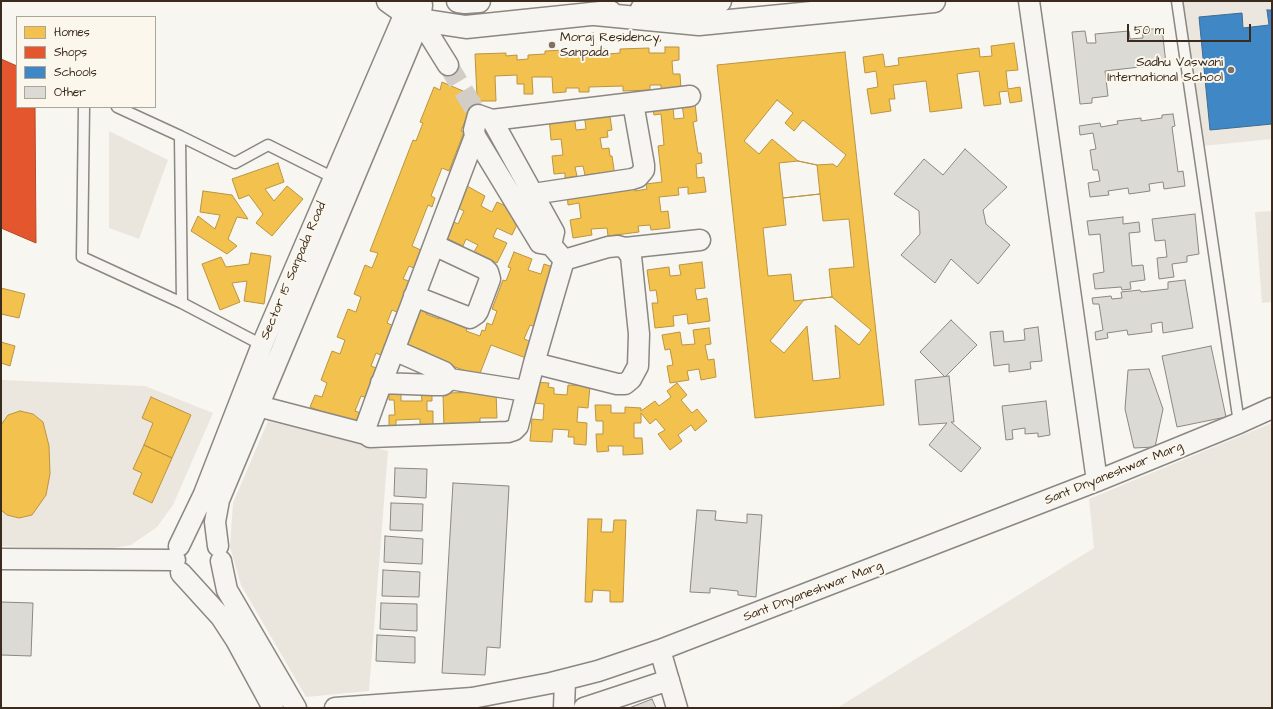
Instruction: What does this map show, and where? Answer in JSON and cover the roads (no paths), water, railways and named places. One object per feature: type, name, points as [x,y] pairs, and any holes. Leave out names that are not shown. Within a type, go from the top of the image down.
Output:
[{"type":"main road","points":[[458,1],[479,1]]},
{"type":"main road","points":[[410,7],[466,27],[720,1]]},
{"type":"main road","points":[[596,14],[698,24],[934,1]]},
{"type":"street","points":[[1029,1],[1097,481]]},
{"type":"street","points":[[410,7],[448,65]]},
{"type":"street","name":"Sector 15 Sanpada Road","points":[[178,560],[262,345],[410,7]]},
{"type":"street","name":"Sector 15 Sanpada Road","points":[[296,708],[227,590],[215,522],[219,500],[258,406],[410,7]]},
{"type":"street","points":[[564,260],[551,245],[540,243],[475,136],[474,130],[478,115],[492,120],[690,96]]},
{"type":"street","points":[[533,194],[638,177],[644,170],[644,165],[633,103]]},
{"type":"street","points":[[492,120],[554,232],[551,245]]},
{"type":"street","points":[[366,434],[365,429],[381,383],[475,136]]},
{"type":"street","points":[[564,260],[608,247],[618,246],[625,248],[700,240]]},
{"type":"street","points":[[414,296],[470,318],[478,311],[490,279],[488,272],[485,269],[434,245]]},
{"type":"street","points":[[534,362],[617,384],[625,384],[631,379],[638,366],[639,334],[631,256],[625,248]]},
{"type":"street","points":[[258,406],[366,434],[370,437],[508,432],[514,430],[518,426],[534,362],[564,260]]},
{"type":"street","points":[[394,350],[444,372],[450,379],[526,391]]},
{"type":"street","points":[[381,383],[434,385],[443,384],[450,379]]},
{"type":"street","name":"Sant Dnyaneshwar Marg","points":[[335,708],[470,703],[598,671],[660,650],[1097,481],[1272,408]]},
{"type":"street","points":[[190,536],[206,536],[213,540],[220,553],[219,568],[215,574],[202,580],[194,581],[187,578],[178,560],[184,540],[190,536]]},
{"type":"street","points":[[1,559],[178,560]]},
{"type":"street","points":[[178,560],[221,617],[236,640],[273,708]]},
{"type":"street","points":[[660,650],[677,708]]},
{"type":"street","points":[[598,671],[607,700]]},
{"type":"street","points":[[584,708],[669,680]]},
{"type":"street","points":[[552,708],[558,681]]},
{"type":"street","points":[[558,681],[564,708]]},
{"type":"lane","points":[[1177,1],[1239,423]]},
{"type":"lane","points":[[84,108],[82,257],[182,303],[262,345]]},
{"type":"lane","points":[[119,108],[235,163],[268,145],[334,178]]},
{"type":"lane","points":[[180,136],[182,303]]},
{"type":"tunnel","points":[[448,65],[478,115]]},
{"type":"place","name":"Moraj Residency, Sanpada","points":[[552,45]]},
{"type":"place","name":"Sadhu Vaswani International School","points":[[1231,70]]}]
